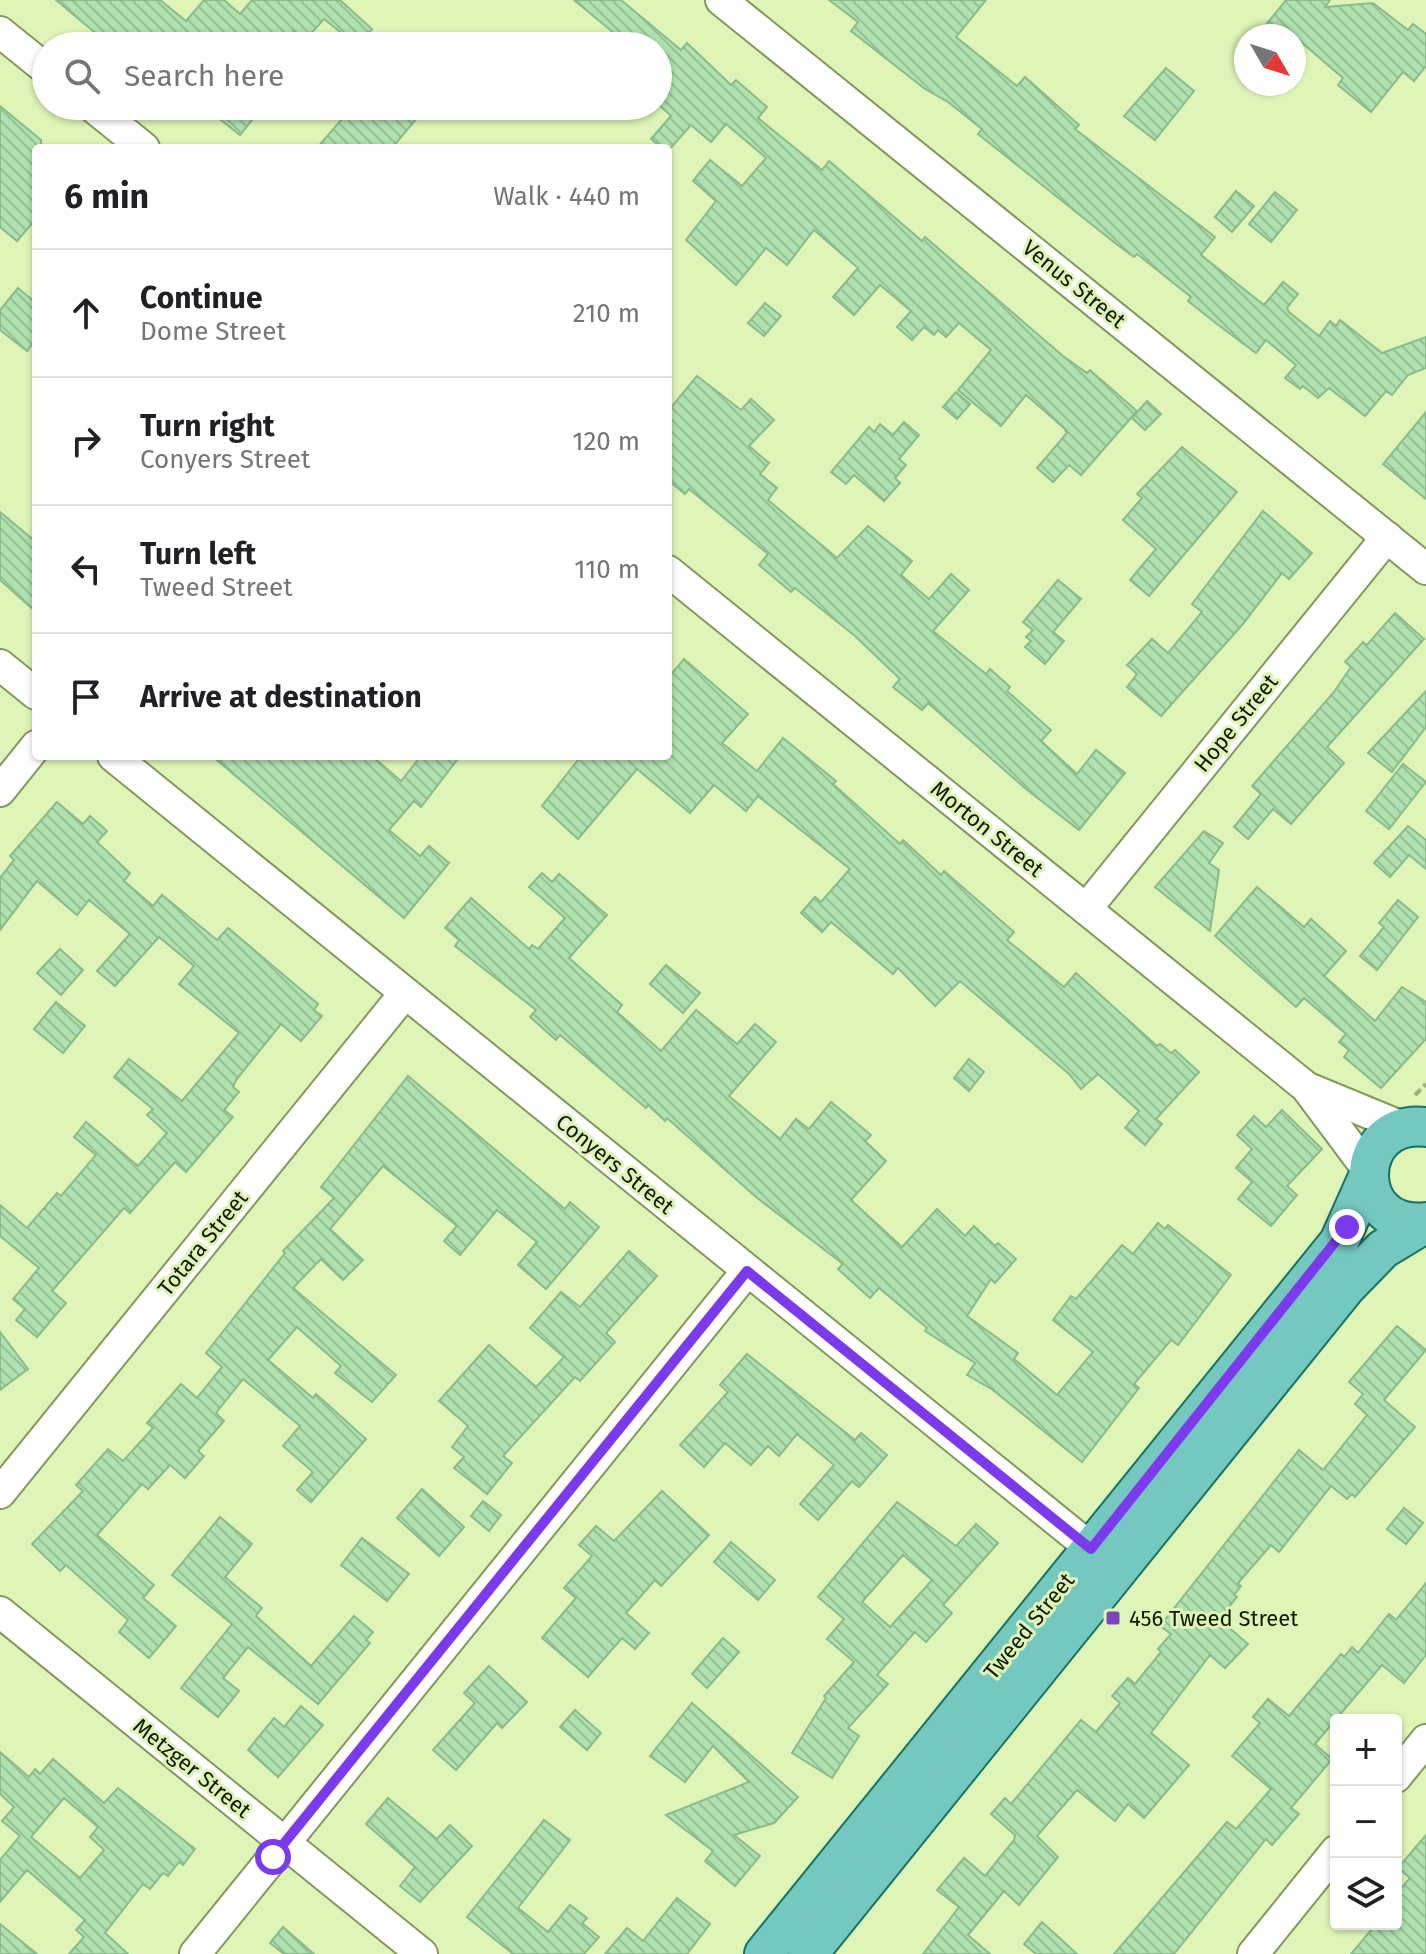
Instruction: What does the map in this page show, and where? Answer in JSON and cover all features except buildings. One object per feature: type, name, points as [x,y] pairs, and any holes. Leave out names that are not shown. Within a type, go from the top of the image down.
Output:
[{"type":"main road","name":"Tweed Street","points":[[1105,1559],[1339,1242],[1378,1146],[1393,1132],[1417,1125]]},
{"type":"main road","points":[[1368,1174],[1373,1196],[1385,1212],[1402,1221],[1426,1223]]},
{"type":"main road","name":"Tweed Street","points":[[787,1950],[1105,1559],[1354,1278],[1383,1249],[1426,1223]]},
{"type":"street","name":"Venus Street","points":[[721,0],[1426,569]]},
{"type":"street","points":[[0,32],[32,58]]},
{"type":"street","points":[[109,120],[139,144]]},
{"type":"street","name":"Hope Street","points":[[1086,909],[1387,537]]},
{"type":"street","name":"Morton Street","points":[[672,574],[1297,1079],[1368,1174]]},
{"type":"street","points":[[0,665],[32,691]]},
{"type":"street","points":[[0,791],[32,751]]},
{"type":"street","name":"Conyers Street","points":[[118,760],[1105,1559]]},
{"type":"street","name":"Totara Street","points":[[0,1493],[405,993]]},
{"type":"street","name":"Morton Street","points":[[1297,1079],[1417,1125]]},
{"type":"street","points":[[195,1954],[747,1271]]},
{"type":"street","name":"Metzger Street","points":[[0,1612],[422,1954]]},
{"type":"street","points":[[1402,1770],[1426,1740]]},
{"type":"street","points":[[1253,1954],[1330,1858]]},
{"type":"place","name":"456 Tweed Street","points":[[1113,1618]]},
{"type":"route","points":[[273,1857],[747,1271],[1091,1549],[1339,1242],[1347,1227]]}]
